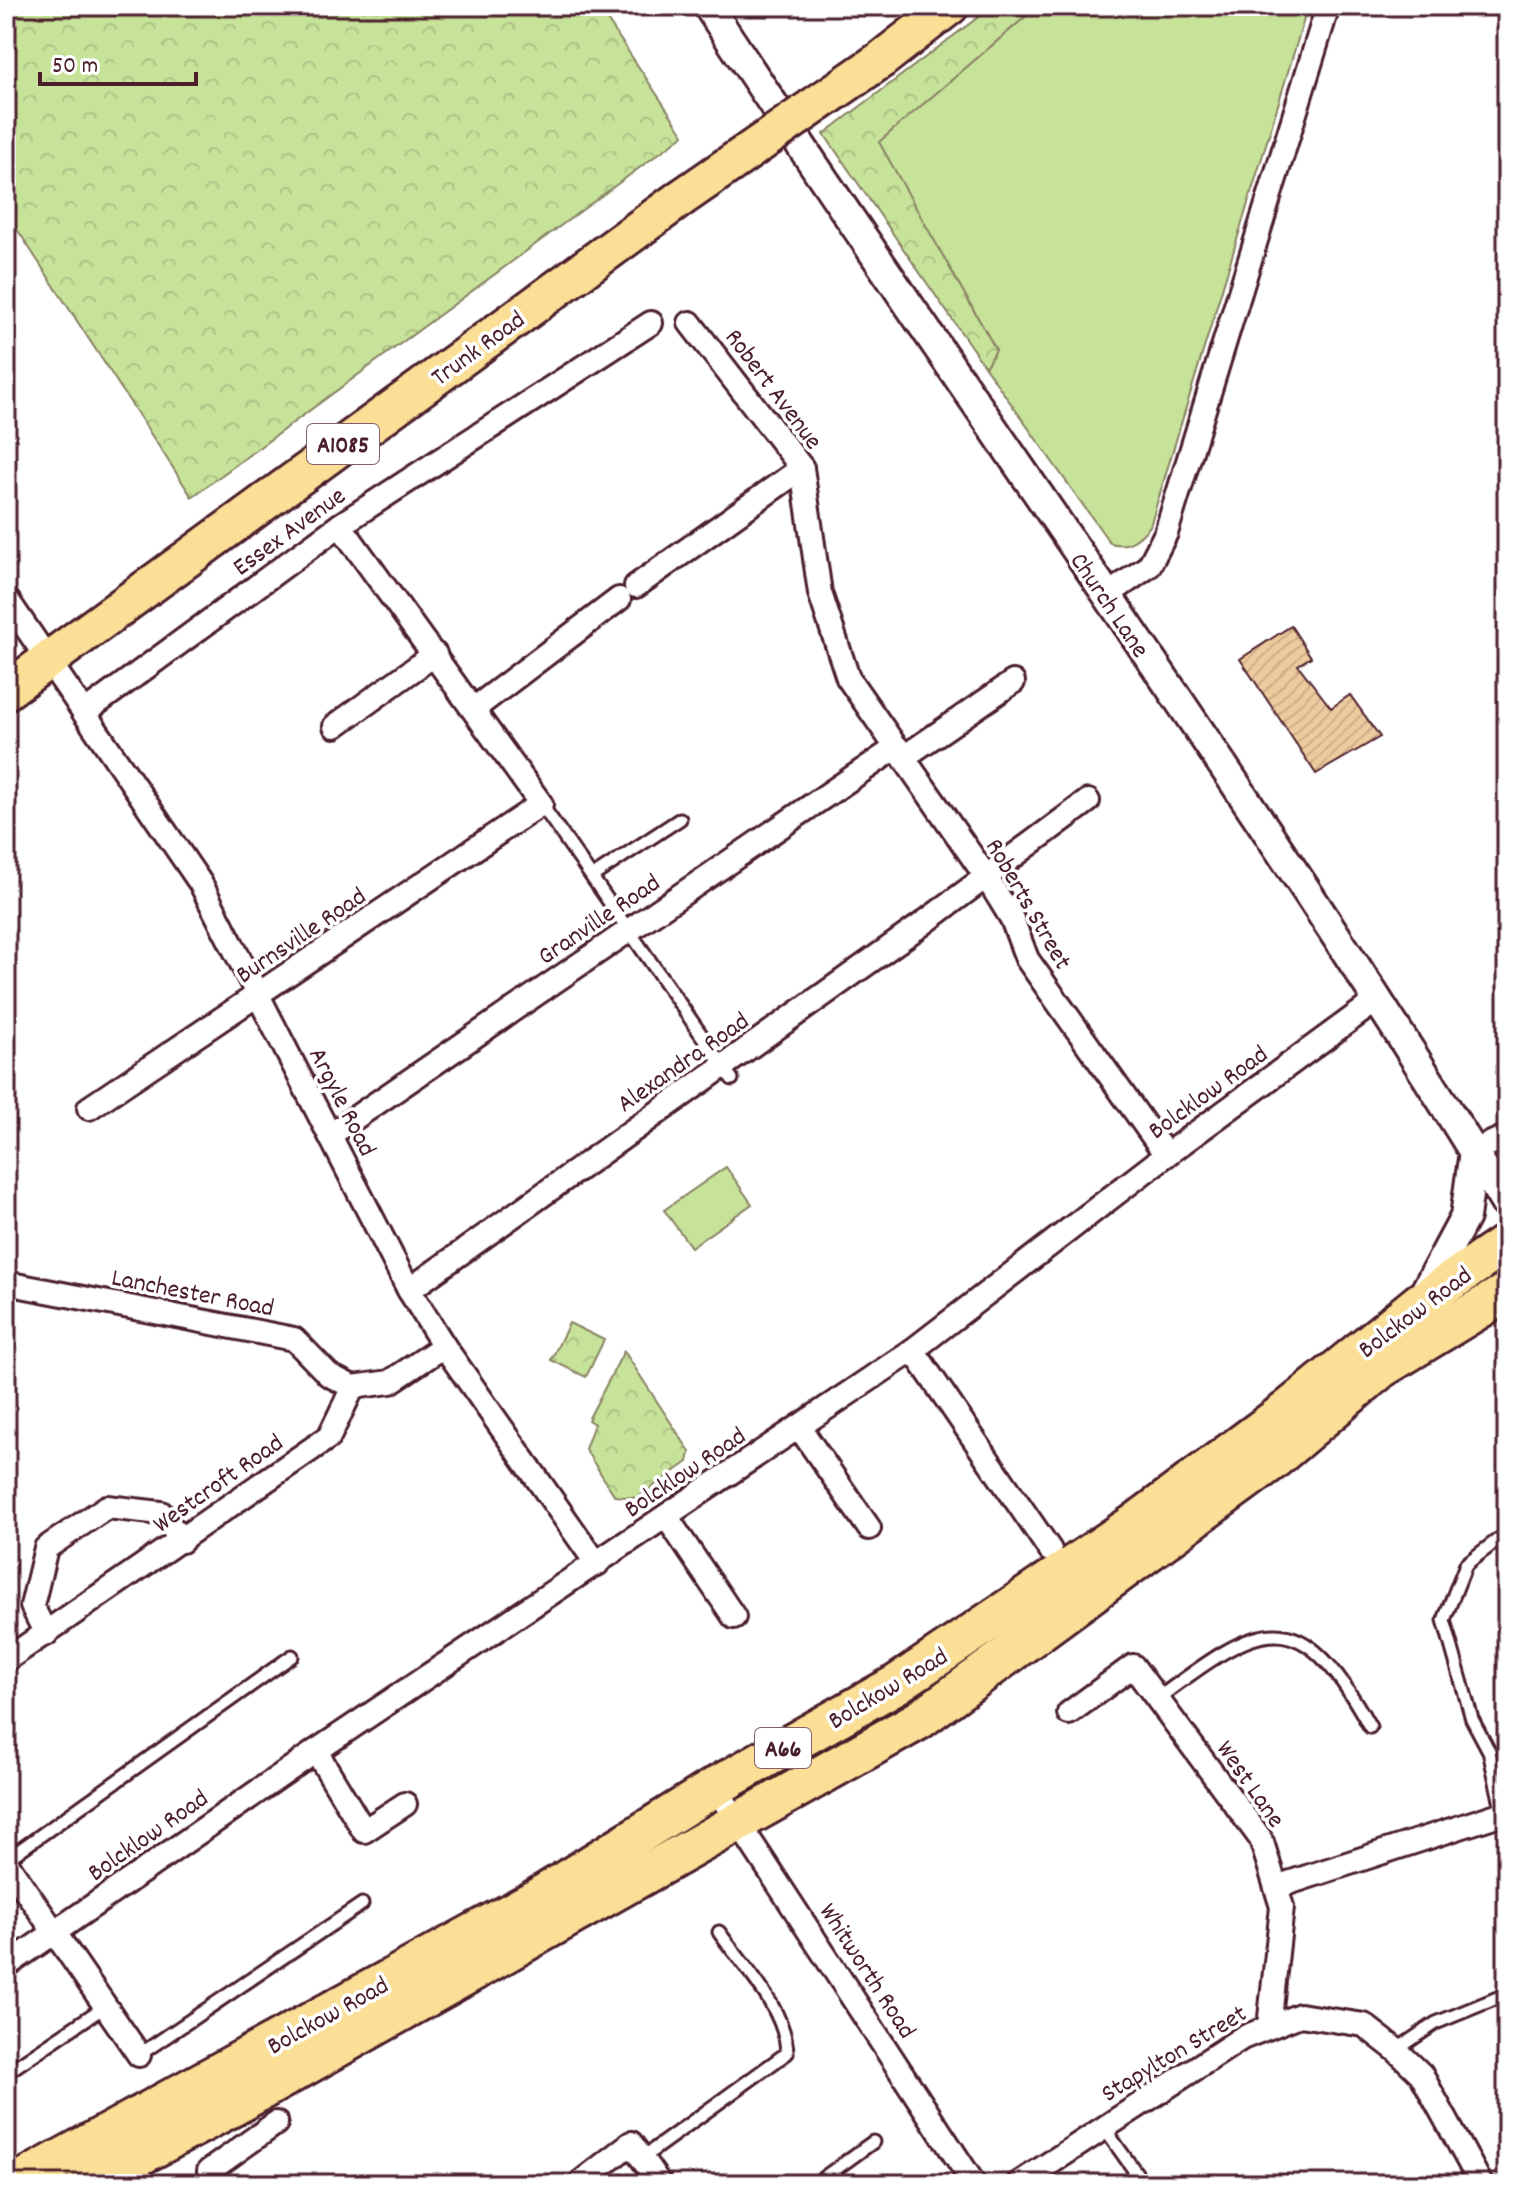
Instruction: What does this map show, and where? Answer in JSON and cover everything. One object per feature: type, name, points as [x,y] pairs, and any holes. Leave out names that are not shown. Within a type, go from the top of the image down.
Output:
[{"type":"highway","name":"Bolckow Road","points":[[86,2184],[234,2106],[919,1720],[1271,1462],[1382,1368],[1423,1321],[1507,1243]]},
{"type":"highway","name":"A66","points":[[1423,1321],[1498,1305]]},
{"type":"highway","name":"Bolckow Road","points":[[15,2184],[534,1900],[715,1787],[897,1684],[1134,1524],[1286,1411],[1423,1321]]},
{"type":"main road","name":"Trunk Road","points":[[6,691],[681,198],[882,59],[950,6]]},
{"type":"street","name":"Church Lane","points":[[708,6],[841,209],[1377,1000],[1507,1206]]},
{"type":"street","points":[[1106,596],[1149,566],[1166,533],[1328,6]]},
{"type":"street","name":"Essex Avenue","points":[[84,713],[340,525],[651,323]]},
{"type":"street","name":"Robert Avenue","points":[[690,323],[802,468],[820,593],[848,678]]},
{"type":"street","points":[[475,708],[627,592],[802,468]]},
{"type":"street","points":[[340,525],[475,708],[541,804]]},
{"type":"street","name":"Argyle Road","points":[[6,598],[201,884],[261,994],[409,1290],[444,1346],[597,1564]]},
{"type":"street","points":[[335,726],[435,654]]},
{"type":"street","name":"Roberts Street","points":[[848,678],[985,875],[1012,919],[1027,959],[1166,1155]]},
{"type":"street","name":"Granville Road","points":[[330,1135],[631,929],[1013,682]]},
{"type":"street","name":"Alexandra Road","points":[[409,1290],[728,1072],[985,875],[1088,801]]},
{"type":"street","name":"Burnsville Road","points":[[89,1108],[541,804]]},
{"type":"street","name":"Bolcklow Road","points":[[6,1966],[316,1751],[913,1350],[1166,1155],[1377,1000]]},
{"type":"street","points":[[1423,1321],[1465,1217],[1474,1151],[1507,1136]]},
{"type":"street","name":"Lanchester Road","points":[[6,1283],[294,1339],[329,1375],[353,1387]]},
{"type":"street","points":[[353,1387],[390,1382],[444,1346]]},
{"type":"street","points":[[913,1350],[1050,1550]]},
{"type":"street","name":"Westcroft Road","points":[[6,1660],[329,1437],[353,1387]]},
{"type":"street","points":[[799,1427],[869,1528]]},
{"type":"street","points":[[46,1634],[32,1606],[46,1548],[107,1507],[161,1513],[182,1541]]},
{"type":"street","points":[[666,1516],[734,1617]]},
{"type":"street","name":"West Lane","points":[[1069,1713],[1133,1666],[1261,1839],[1282,1907],[1269,2027]]},
{"type":"street","points":[[316,1751],[364,1831],[405,1804]]},
{"type":"street","name":"Whitworth Road","points":[[715,1787],[974,2184]]},
{"type":"street","points":[[1276,1887],[1505,1816]]},
{"type":"street","points":[[6,1861],[53,1934],[139,2055]]},
{"type":"street","name":"Stapylton Street","points":[[1018,2184],[1242,2038],[1300,2015],[1364,2025],[1396,2050],[1421,2074],[1481,2184]]},
{"type":"street","points":[[220,2184],[209,2171],[276,2123]]},
{"type":"street","points":[[581,2182],[631,2143],[660,2184]]},
{"type":"lane","points":[[541,804],[728,1072]]},
{"type":"lane","points":[[593,876],[680,819]]},
{"type":"lane","points":[[1499,1539],[1466,1564],[1444,1620],[1472,1719],[1489,1751],[1505,1816]]},
{"type":"lane","points":[[1157,1699],[1210,1659],[1262,1634],[1286,1633],[1311,1647],[1346,1684],[1370,1727]]},
{"type":"lane","points":[[6,1861],[292,1656]]},
{"type":"lane","points":[[139,2055],[362,1904]]},
{"type":"lane","points":[[642,2158],[787,2053],[787,2038],[777,2016],[719,1932]]},
{"type":"lane","points":[[1396,2050],[1436,2023],[1506,1996]]},
{"type":"lane","points":[[6,2073],[104,2007]]},
{"type":"lane","points":[[1104,2128],[1144,2184]]},
{"type":"lane","points":[[815,2184],[873,2142]]},
{"type":"green space","points":[[6,6],[598,6],[684,135],[192,497],[17,229],[6,236]]},
{"type":"green space","points":[[993,6],[1038,6],[879,142],[996,350],[985,367],[824,134]]},
{"type":"green space","points":[[1038,6],[1308,6],[1150,526],[1127,544],[1110,543],[985,367],[996,350],[878,142]]},
{"type":"green space","points":[[726,1167],[752,1204],[691,1247],[664,1210]]},
{"type":"green space","points":[[569,1323],[604,1340],[586,1377],[551,1360]]},
{"type":"green space","points":[[624,1351],[690,1452],[688,1462],[637,1498],[615,1496],[585,1449],[594,1424],[588,1420]]},
{"type":"building","points":[[1291,626],[1311,657],[1298,665],[1331,708],[1350,695],[1380,737],[1316,774],[1240,659]]}]
